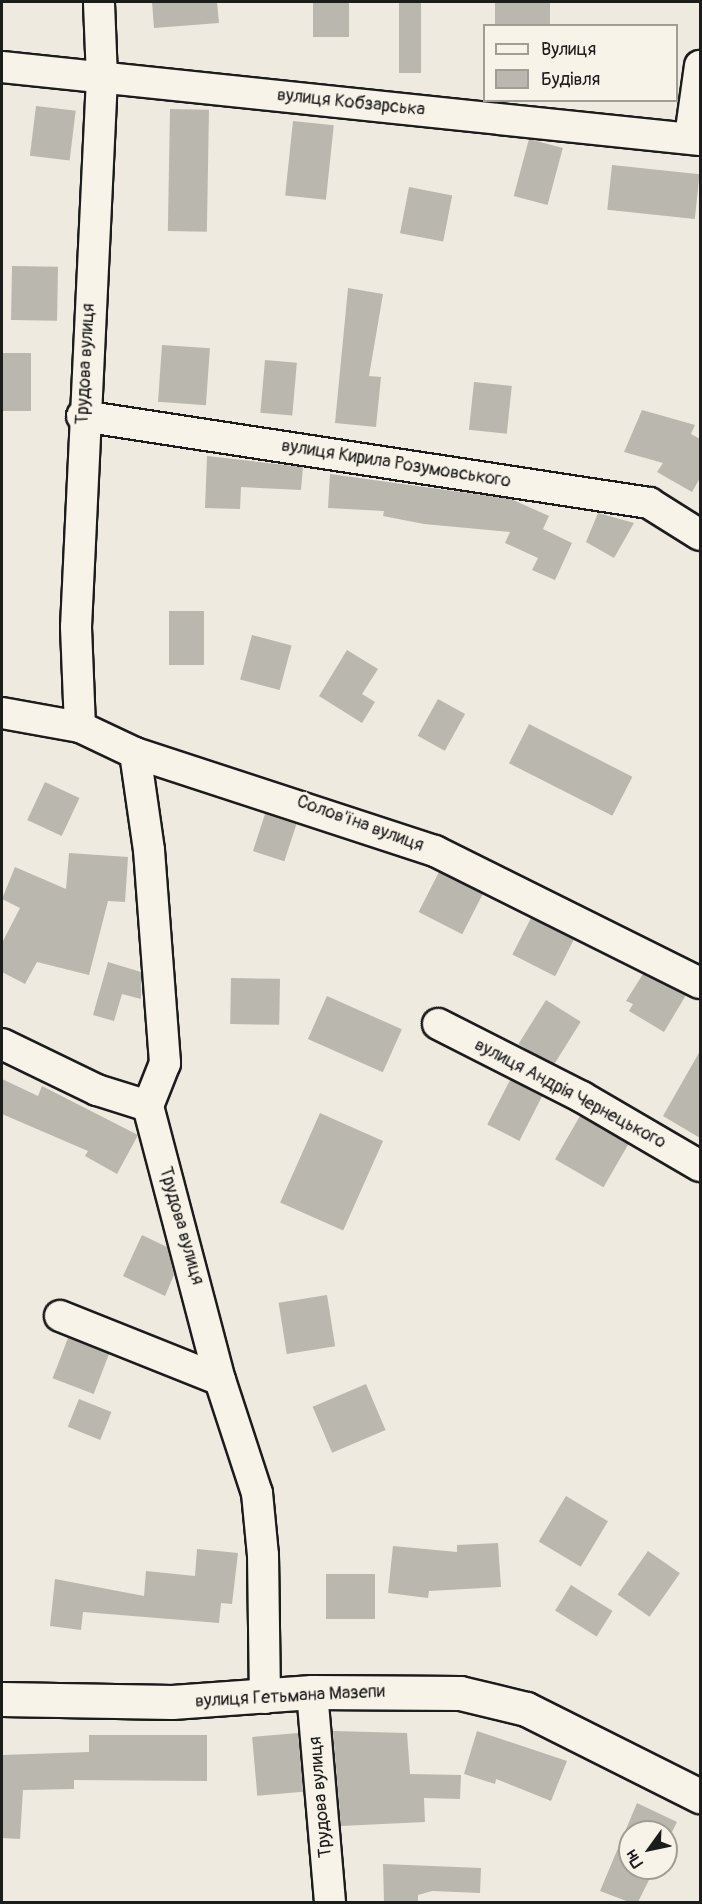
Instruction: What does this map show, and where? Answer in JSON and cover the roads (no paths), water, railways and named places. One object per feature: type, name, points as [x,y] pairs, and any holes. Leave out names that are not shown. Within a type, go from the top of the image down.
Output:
[{"type":"street","name":"Трудова вулиця","points":[[80,727],[76,627],[82,416],[102,78],[99,2]]},
{"type":"street","points":[[695,138],[700,66]]},
{"type":"street","name":"вулиця Кобзарська","points":[[2,67],[695,138]]},
{"type":"street","name":"вулиця Кирила Розумовського","points":[[82,416],[649,503],[700,535]]},
{"type":"street","name":"Солов'їна вулиця","points":[[2,713],[80,727],[135,753],[435,851],[700,983]]},
{"type":"street","points":[[2,1044],[96,1090],[148,1106],[165,1064],[149,850],[135,753]]},
{"type":"street","name":"вулиця Андрія Чернецького","points":[[438,1024],[582,1096],[700,1166]]},
{"type":"street","name":"Трудова вулиця","points":[[148,1106],[220,1380],[256,1493],[263,1555],[265,1698]]},
{"type":"street","points":[[60,1316],[220,1380]]},
{"type":"street","name":"Трудова вулиця","points":[[312,1692],[330,1902]]},
{"type":"street","name":"вулиця Гетьмана Мазепи","points":[[2,1699],[59,1704],[265,1698],[312,1692],[460,1693],[526,1709],[700,1796]]}]
